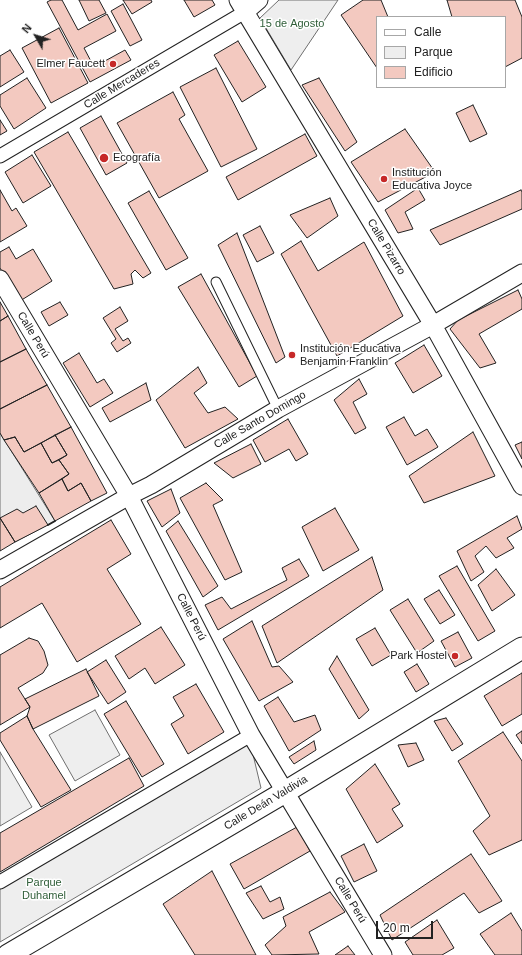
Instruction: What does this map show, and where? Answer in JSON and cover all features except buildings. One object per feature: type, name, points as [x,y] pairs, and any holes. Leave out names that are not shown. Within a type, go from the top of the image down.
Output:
[{"type":"street","points":[[241,6],[259,0]]},
{"type":"street","name":"Calle Mercaderes","points":[[0,156],[241,6]]},
{"type":"street","name":"Calle Pizarro","points":[[241,6],[433,325],[522,486]]},
{"type":"street","name":"Calle Santo Domingo","points":[[0,570],[129,496],[151,485],[278,409],[433,325],[522,273]]},
{"type":"street","name":"Calle Perú","points":[[0,279],[129,496],[251,735],[383,955]]},
{"type":"street","name":"Calle Deán Valdivia","points":[[8,955],[285,792],[522,648]]},
{"type":"street","points":[[0,882],[251,735]]},
{"type":"lane","points":[[216,282],[278,409]]},
{"type":"green space","name":"15 de Agosto","points":[[279,0],[338,0],[291,70],[260,18]]},
{"type":"green space","points":[[95,710],[120,755],[75,781],[49,735]]},
{"type":"green space","name":"Parque Duhamel","points":[[250,742],[261,788],[0,942],[0,889]]},
{"type":"green space","points":[[0,752],[32,807],[0,826]]},
{"type":"shaded area","points":[[0,433],[55,521],[15,542],[0,518]]},
{"type":"wall","points":[[48,525],[55,521]]},
{"type":"place","name":"Elmer Faucett","points":[[113,64]]},
{"type":"place","name":"Ecografía","points":[[104,158]]},
{"type":"place","name":"Institución Educativa Joyce","points":[[384,179]]},
{"type":"place","name":"Institución Educativa Benjamin Franklin","points":[[292,355]]},
{"type":"place","name":"Park Hostel","points":[[455,656]]}]
